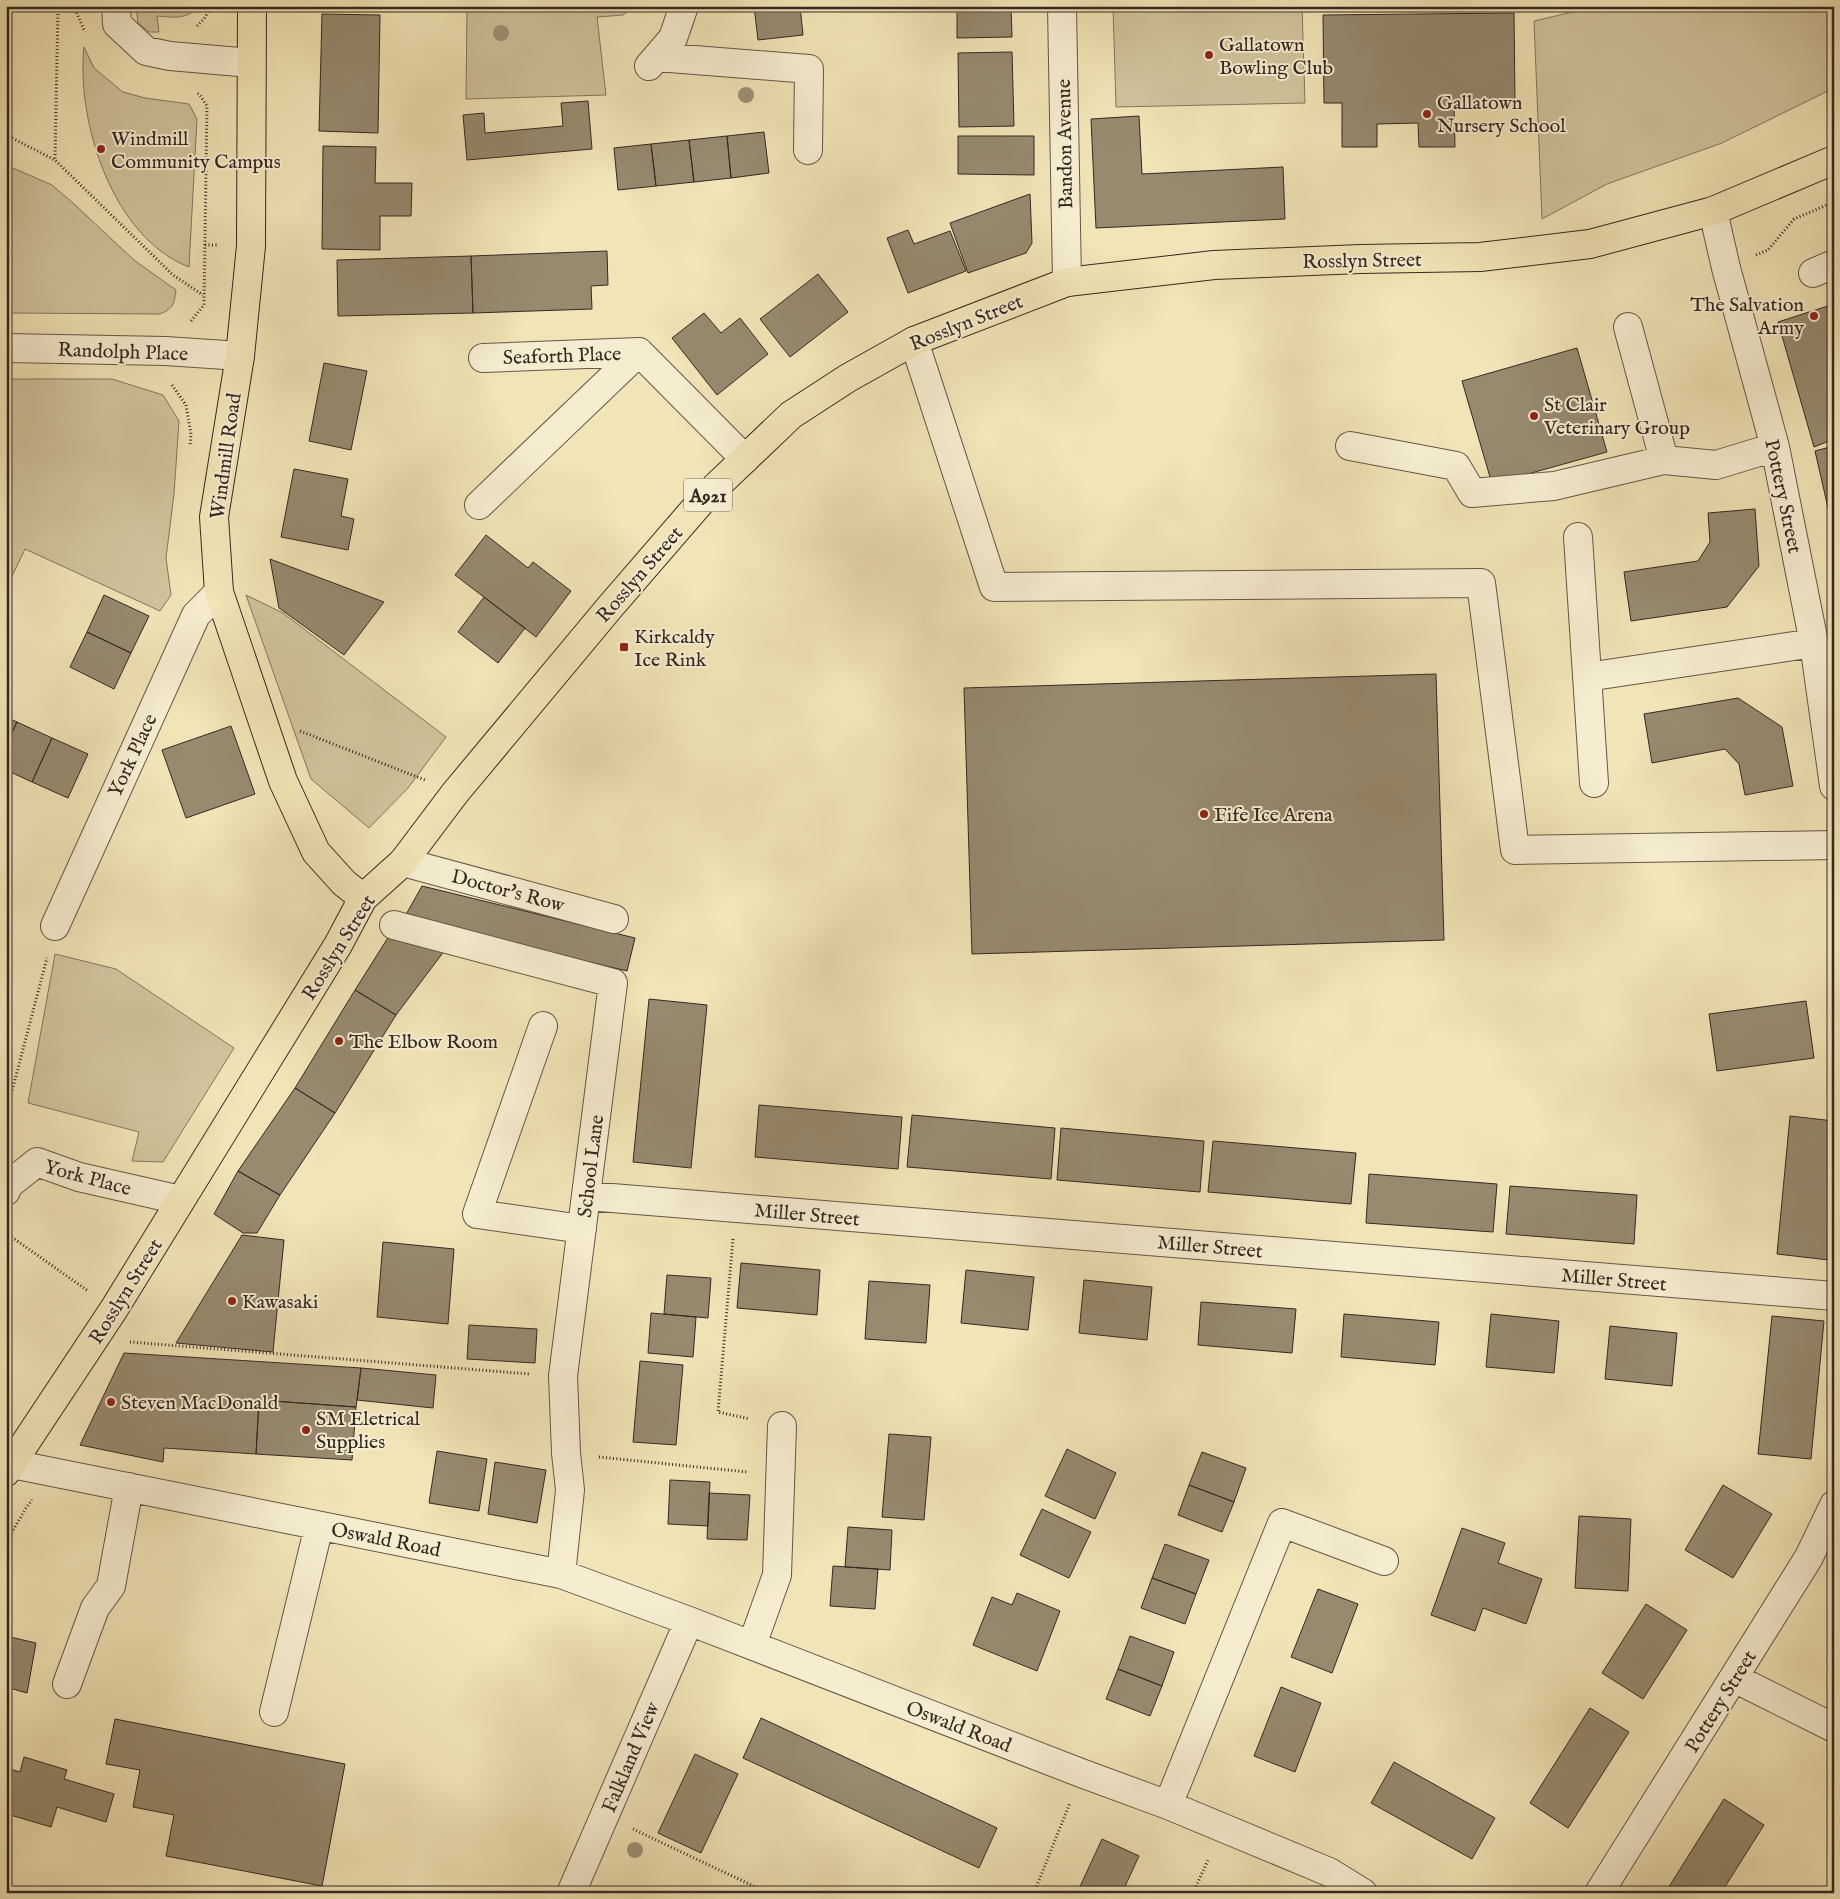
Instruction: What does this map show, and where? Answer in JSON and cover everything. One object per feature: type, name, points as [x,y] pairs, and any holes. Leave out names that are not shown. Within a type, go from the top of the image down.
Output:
[{"type":"main road","name":"Windmill Road","points":[[252,6],[250,63],[251,246],[240,356],[214,517],[219,592],[282,781],[316,852],[344,883],[364,898]]},
{"type":"main road","name":"Rosslyn Street","points":[[9,1468],[95,1339],[338,945],[364,898],[403,862],[455,793],[616,599],[705,498],[791,415],[848,378],[914,341],[1067,282],[1214,265],[1360,259],[1480,257],[1590,244],[1712,211],[1834,160]]},
{"type":"street","points":[[116,6],[117,24],[146,51],[170,56],[250,63]]},
{"type":"street","points":[[684,6],[673,38],[650,64],[809,69],[808,150]]},
{"type":"street","name":"Bandon Avenue","points":[[1062,6],[1067,282]]},
{"type":"street","name":"Pottery Street","points":[[1712,211],[1775,447],[1814,643],[1834,786]]},
{"type":"street","points":[[1628,327],[1664,460]]},
{"type":"street","points":[[914,341],[994,587],[1481,583],[1515,850],[1834,845]]},
{"type":"street","name":"Randolph Place","points":[[6,348],[166,351],[240,356]]},
{"type":"street","points":[[479,505],[639,352]]},
{"type":"street","name":"Seaforth Place","points":[[483,358],[639,352],[745,459]]},
{"type":"street","points":[[1350,446],[1456,466],[1472,494],[1554,486],[1664,460],[1716,465],[1775,447]]},
{"type":"street","points":[[1578,537],[1594,783]]},
{"type":"street","name":"York Place","points":[[55,926],[196,615],[219,592]]},
{"type":"street","points":[[1587,677],[1814,643]]},
{"type":"street","name":"Doctor's Row","points":[[403,862],[614,919]]},
{"type":"street","name":"School Lane","points":[[394,925],[613,982],[563,1376],[566,1453],[570,1490],[561,1574]]},
{"type":"street","points":[[543,1026],[477,1214],[582,1229]]},
{"type":"street","name":"York Place","points":[[6,1191],[8,1186],[37,1162],[79,1177],[180,1200]]},
{"type":"street","name":"Miller Street","points":[[587,1196],[1834,1296]]},
{"type":"street","points":[[752,1645],[777,1575],[782,1426]]},
{"type":"street","name":"Oswald Road","points":[[9,1468],[129,1487],[561,1574],[690,1621],[1168,1805],[1329,1872],[1363,1893]]},
{"type":"street","points":[[68,1684],[95,1608],[111,1586],[129,1487]]},
{"type":"street","name":"Pottery Street","points":[[1599,1893],[1809,1557],[1834,1505]]},
{"type":"street","points":[[1168,1805],[1282,1523],[1384,1561]]},
{"type":"street","points":[[274,1712],[319,1526]]},
{"type":"street","name":"Falkland View","points":[[571,1893],[690,1621]]},
{"type":"street","points":[[1734,1678],[1834,1728]]},
{"type":"path","points":[[55,160],[58,6]]},
{"type":"path","points":[[166,351],[204,305],[207,106],[200,95],[195,92]]},
{"type":"path","points":[[6,135],[55,160],[173,275],[204,296]]},
{"type":"path","points":[[1726,268],[1768,250],[1794,219],[1834,202]]},
{"type":"path","points":[[260,715],[455,793]]},
{"type":"path","points":[[6,1114],[55,926]]},
{"type":"path","points":[[736,1208],[718,1412],[782,1426]]},
{"type":"path","points":[[95,1339],[563,1376]]},
{"type":"path","points":[[566,1453],[780,1475]]},
{"type":"path","points":[[1034,1893],[1081,1773]]},
{"type":"path","points":[[605,1816],[768,1893]]},
{"type":"path","points":[[1193,1893],[1223,1828]]},
{"type":"shaded area","points":[[136,6],[202,6],[181,17],[157,16],[159,32],[149,32],[138,23]]},
{"type":"shaded area","points":[[467,6],[634,6],[623,15],[597,17],[606,95],[466,99]]},
{"type":"shaded area","name":"Gallatown Bowling Club","points":[[1113,6],[1302,6],[1305,103],[1116,107]]},
{"type":"shaded area","points":[[1598,6],[1834,6],[1834,88],[1722,143],[1607,184],[1542,219],[1534,21]]},
{"type":"shaded area","points":[[84,47],[94,68],[123,92],[145,98],[189,104],[197,119],[189,267],[162,252],[139,231],[120,204],[105,174],[94,142],[86,109],[83,77]]},
{"type":"shaded area","points":[[6,165],[52,185],[134,260],[176,290],[171,307],[160,314],[6,313]]},
{"type":"shaded area","points":[[6,379],[112,379],[163,395],[179,421],[174,494],[166,558],[171,595],[160,611],[25,549],[6,589]]},
{"type":"shaded area","points":[[246,595],[283,613],[446,737],[408,788],[369,828],[311,779]]},
{"type":"shaded area","points":[[55,954],[116,969],[234,1048],[163,1162],[132,1161],[139,1132],[28,1103]]},
{"type":"building","points":[[754,6],[800,6],[803,35],[758,40]]},
{"type":"building","points":[[957,6],[1011,6],[1012,37],[957,38]]},
{"type":"building","points":[[1514,13],[1515,102],[1454,103],[1455,147],[1419,147],[1418,123],[1377,124],[1377,147],[1342,147],[1342,103],[1324,103],[1323,15]]},
{"type":"building","points":[[322,14],[380,15],[378,133],[319,131]]},
{"type":"building","points":[[1012,52],[1014,126],[959,127],[958,53]]},
{"type":"building","points":[[588,101],[592,149],[467,160],[463,115],[484,113],[485,133],[563,126],[561,103]]},
{"type":"building","points":[[1139,116],[1142,174],[1283,167],[1285,219],[1096,228],[1091,119]]},
{"type":"building","points":[[764,132],[769,173],[731,178],[727,136]]},
{"type":"building","points":[[727,136],[731,178],[694,182],[689,140]]},
{"type":"building","points":[[958,136],[1034,136],[1034,175],[958,174]]},
{"type":"building","points":[[689,140],[694,182],[656,186],[651,144]]},
{"type":"building","points":[[651,144],[656,186],[618,190],[614,148]]},
{"type":"building","points":[[323,146],[376,147],[375,183],[412,183],[411,216],[380,216],[380,250],[322,249]]},
{"type":"building","points":[[1030,194],[1032,243],[1026,253],[968,273],[950,223]]},
{"type":"building","points":[[908,230],[914,244],[950,231],[966,271],[908,293],[887,238]]},
{"type":"building","points":[[607,251],[608,285],[591,286],[592,309],[473,313],[471,256]]},
{"type":"building","points":[[471,256],[473,313],[338,316],[337,260]]},
{"type":"building","points":[[818,274],[848,312],[790,357],[760,319]]},
{"type":"building","points":[[1834,304],[1834,439],[1814,447],[1778,322]]},
{"type":"building","points":[[704,313],[721,333],[740,318],[768,354],[717,395],[672,338]]},
{"type":"building","name":"St Clair Veterinary Group","points":[[1577,348],[1607,452],[1492,484],[1462,381]]},
{"type":"building","points":[[324,363],[367,371],[351,450],[309,441]]},
{"type":"building","points":[[1834,446],[1834,534],[1815,451]]},
{"type":"building","points":[[294,469],[348,479],[341,516],[354,519],[348,550],[281,537]]},
{"type":"building","points":[[1755,509],[1759,566],[1727,607],[1631,621],[1624,572],[1698,561],[1710,542],[1708,513]]},
{"type":"building","points":[[486,535],[528,568],[533,562],[571,591],[536,637],[455,575]]},
{"type":"building","points":[[270,559],[384,602],[344,655],[279,608]]},
{"type":"building","points":[[104,595],[149,616],[131,653],[87,632]]},
{"type":"building","points":[[484,597],[525,628],[498,663],[458,632]]},
{"type":"building","points":[[87,632],[131,653],[114,689],[70,667]]},
{"type":"building","name":"Fife Ice Arena","points":[[1436,674],[1444,940],[972,954],[964,688]]},
{"type":"building","points":[[1738,698],[1782,727],[1793,786],[1745,795],[1739,764],[1725,749],[1652,763],[1644,714]]},
{"type":"building","points":[[6,717],[17,722],[6,745]]},
{"type":"building","points":[[17,722],[52,738],[32,782],[6,770],[6,745]]},
{"type":"building","points":[[231,726],[255,794],[186,818],[162,750]]},
{"type":"building","points":[[52,738],[88,754],[68,798],[32,782]]},
{"type":"building","points":[[422,886],[635,938],[627,971],[404,918]]},
{"type":"building","points":[[389,936],[445,950],[396,1015],[355,990]]},
{"type":"building","points":[[355,990],[396,1015],[335,1113],[295,1088]]},
{"type":"building","points":[[649,999],[707,1005],[691,1168],[633,1162]]},
{"type":"building","points":[[1806,1001],[1814,1058],[1717,1071],[1709,1014]]},
{"type":"building","points":[[295,1088],[335,1113],[280,1195],[238,1171]]},
{"type":"building","points":[[759,1105],[902,1117],[898,1169],[755,1157]]},
{"type":"building","points":[[912,1115],[1055,1128],[1051,1179],[907,1167]]},
{"type":"building","points":[[1790,1116],[1834,1121],[1834,1213],[1829,1260],[1777,1254]]},
{"type":"building","points":[[1061,1128],[1204,1141],[1200,1192],[1057,1180]]},
{"type":"building","points":[[1213,1141],[1356,1153],[1351,1204],[1208,1192]]},
{"type":"building","points":[[238,1171],[280,1195],[257,1233],[243,1233],[214,1214]]},
{"type":"building","points":[[1369,1174],[1497,1184],[1493,1232],[1366,1223]]},
{"type":"building","points":[[1510,1186],[1637,1195],[1634,1244],[1506,1234]]},
{"type":"building","points":[[242,1235],[284,1240],[273,1352],[176,1343]]},
{"type":"building","points":[[383,1242],[454,1249],[448,1324],[377,1317]]},
{"type":"building","points":[[741,1263],[820,1270],[817,1315],[737,1308]]},
{"type":"building","points":[[966,1270],[1034,1277],[1028,1330],[961,1323]]},
{"type":"building","points":[[667,1275],[711,1278],[708,1318],[664,1314]]},
{"type":"building","points":[[1084,1280],[1152,1287],[1147,1340],[1079,1333]]},
{"type":"building","points":[[869,1281],[930,1285],[926,1343],[865,1339]]},
{"type":"building","points":[[1201,1302],[1296,1309],[1292,1353],[1198,1345]]},
{"type":"building","points":[[651,1313],[696,1317],[693,1357],[648,1353]]},
{"type":"building","points":[[1344,1314],[1439,1322],[1435,1365],[1341,1357]]},
{"type":"building","points":[[1491,1314],[1559,1321],[1554,1373],[1486,1367]]},
{"type":"building","points":[[1772,1316],[1824,1321],[1811,1459],[1758,1454]]},
{"type":"building","points":[[469,1325],[537,1329],[535,1363],[467,1359]]},
{"type":"building","points":[[1610,1326],[1677,1333],[1672,1386],[1605,1379]]},
{"type":"building","points":[[124,1353],[361,1368],[356,1407],[259,1400],[256,1454],[164,1448],[163,1462],[80,1445]]},
{"type":"building","points":[[640,1361],[683,1365],[676,1445],[633,1442]]},
{"type":"building","points":[[361,1368],[436,1375],[433,1408],[357,1400]]},
{"type":"building","name":"SM Eletrical Supplies","points":[[259,1400],[356,1407],[352,1460],[256,1454]]},
{"type":"building","points":[[889,1434],[931,1437],[924,1520],[882,1517]]},
{"type":"building","points":[[1067,1449],[1116,1473],[1095,1519],[1045,1496]]},
{"type":"building","points":[[437,1451],[487,1459],[479,1511],[429,1503]]},
{"type":"building","points":[[1202,1452],[1246,1468],[1234,1502],[1189,1485]]},
{"type":"building","points":[[495,1462],[546,1470],[537,1523],[488,1514]]},
{"type":"building","points":[[670,1480],[710,1482],[708,1526],[668,1524]]},
{"type":"building","points":[[1189,1485],[1234,1502],[1222,1532],[1178,1515]]},
{"type":"building","points":[[1723,1485],[1772,1514],[1733,1578],[1685,1550]]},
{"type":"building","points":[[709,1493],[750,1495],[747,1540],[707,1539]]},
{"type":"building","points":[[1042,1509],[1091,1532],[1069,1578],[1020,1555]]},
{"type":"building","points":[[1579,1516],[1631,1519],[1628,1591],[1575,1588]]},
{"type":"building","points":[[848,1527],[892,1530],[890,1570],[845,1567]]},
{"type":"building","points":[[1462,1528],[1505,1543],[1498,1563],[1542,1579],[1526,1624],[1483,1608],[1475,1631],[1431,1615]]},
{"type":"building","points":[[1165,1544],[1209,1560],[1196,1594],[1152,1578]]},
{"type":"building","points":[[833,1566],[878,1569],[875,1609],[830,1606]]},
{"type":"building","points":[[1152,1578],[1196,1594],[1185,1624],[1141,1608]]},
{"type":"building","points":[[1318,1589],[1358,1604],[1332,1673],[1291,1657]]},
{"type":"building","points":[[1017,1593],[1060,1611],[1037,1671],[973,1645],[992,1597],[1012,1605]]},
{"type":"building","points":[[1646,1604],[1687,1630],[1643,1699],[1602,1673]]},
{"type":"building","points":[[6,1636],[36,1643],[27,1693],[6,1687]]},
{"type":"building","points":[[1130,1636],[1174,1652],[1162,1686],[1118,1669]]},
{"type":"building","points":[[1118,1669],[1162,1686],[1150,1716],[1106,1699]]},
{"type":"building","points":[[1281,1687],[1321,1703],[1295,1772],[1254,1756]]},
{"type":"building","points":[[1590,1708],[1629,1732],[1568,1828],[1530,1803]]},
{"type":"building","points":[[761,1718],[997,1828],[979,1868],[743,1758]]},
{"type":"building","points":[[115,1719],[345,1764],[322,1886],[166,1856],[174,1815],[133,1807],[140,1770],[106,1764]]},
{"type":"building","points":[[695,1754],[738,1774],[701,1853],[658,1833]]},
{"type":"building","points":[[24,1757],[67,1770],[64,1779],[114,1794],[106,1822],[57,1807],[51,1827],[7,1814],[12,1797],[6,1795],[6,1768],[20,1772]]},
{"type":"building","points":[[1394,1762],[1495,1818],[1472,1859],[1371,1803]]},
{"type":"building","points":[[1724,1799],[1764,1825],[1721,1893],[1665,1893]]},
{"type":"building","points":[[1102,1839],[1139,1856],[1122,1893],[1077,1893]]},
{"type":"place","name":"Gallatown Bowling Club","points":[[1209,55]]},
{"type":"place","name":"Gallatown Nursery School","points":[[1427,114]]},
{"type":"place","name":"Windmill Community Campus","points":[[101,149]]},
{"type":"place","name":"The Salvation Army","points":[[1814,316]]},
{"type":"place","name":"St Clair Veterinary Group","points":[[1534,416]]},
{"type":"place","name":"Kirkcaldy Ice Rink","points":[[624,647]]},
{"type":"place","name":"Fife Ice Arena","points":[[1204,814]]},
{"type":"place","name":"The Elbow Room","points":[[339,1041]]},
{"type":"place","name":"Kawasaki","points":[[232,1301]]},
{"type":"place","name":"Steven MacDonald","points":[[111,1402]]},
{"type":"place","name":"SM Eletrical Supplies","points":[[306,1430]]}]
